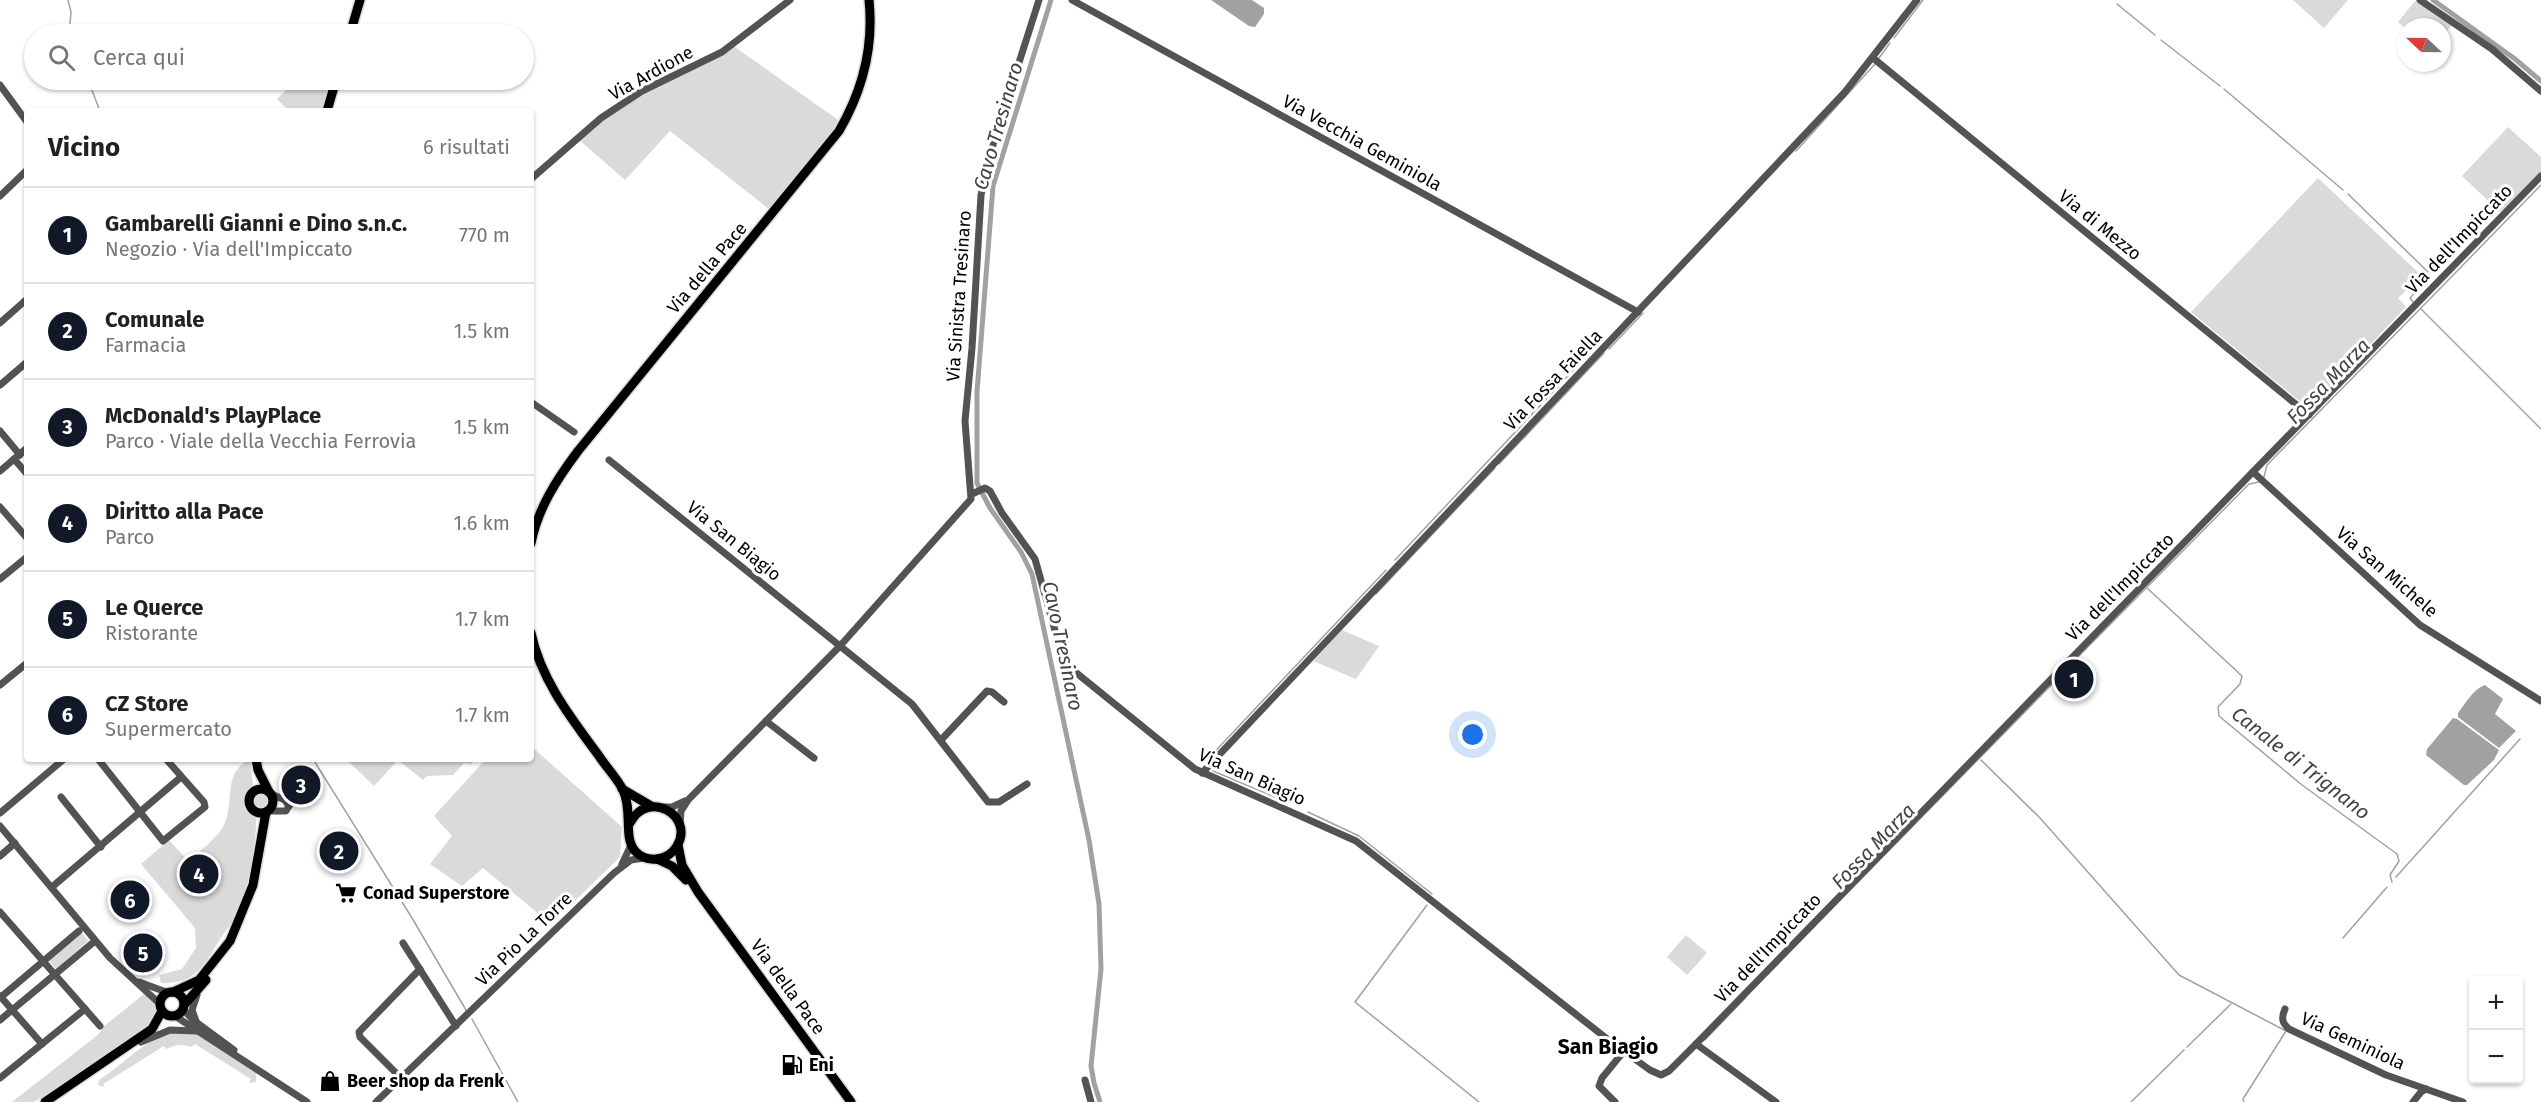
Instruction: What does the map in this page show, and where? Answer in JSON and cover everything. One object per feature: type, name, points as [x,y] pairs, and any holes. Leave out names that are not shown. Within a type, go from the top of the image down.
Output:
[{"type":"main road","points":[[353,24],[360,0]]},
{"type":"main road","name":"Via della Pace","points":[[534,532],[550,493],[578,451],[822,155],[839,131],[854,104],[864,74],[871,34],[869,0]]},
{"type":"main road","points":[[328,108],[333,90]]},
{"type":"main road","points":[[534,644],[537,656],[554,690],[622,789],[630,823],[628,836],[631,844],[637,853],[646,858],[657,860],[669,855],[678,845],[681,837],[680,825],[674,814],[663,807],[652,806],[622,789]]},
{"type":"main road","points":[[120,1052],[141,1042],[184,1007],[220,961],[240,921],[250,894],[267,812],[273,802],[257,762]]},
{"type":"main road","points":[[258,770],[249,800],[261,835]]},
{"type":"main road","points":[[253,792],[262,789],[270,793]]},
{"type":"main road","points":[[630,823],[639,812],[652,806]]},
{"type":"main road","points":[[252,810],[260,813],[267,812]]},
{"type":"main road","name":"Via della Pace","points":[[678,845],[682,865],[698,892],[851,1102]]},
{"type":"main road","name":"Via della Pace","points":[[657,860],[676,869],[698,892]]},
{"type":"main road","points":[[45,1102],[154,1027],[163,997],[199,980],[226,948]]},
{"type":"main road","points":[[171,992],[180,995],[184,1007]]},
{"type":"main road","points":[[161,1008],[174,1016]]},
{"type":"street","name":"Via Ardione","points":[[534,176],[601,118],[642,91],[722,52],[790,0]]},
{"type":"street","name":"Via Sinistra Tresinaro","points":[[978,492],[965,421],[972,348],[981,195],[991,152],[1040,0]]},
{"type":"street","name":"Via Vecchia Geminiola","points":[[1072,0],[1638,312]]},
{"type":"street","name":"Via Fossa Faiella","points":[[1202,773],[1845,92],[1917,0]]},
{"type":"street","points":[[2420,0],[2499,55],[2541,91]]},
{"type":"street","name":"Via di Mezzo","points":[[1873,58],[2309,415]]},
{"type":"street","points":[[0,85],[24,118]]},
{"type":"street","points":[[0,196],[24,173]]},
{"type":"street","name":"Via dell'Impiccato","points":[[1623,1051],[1655,1074],[1661,1075],[1669,1071],[2541,176]]},
{"type":"street","points":[[0,323],[24,302]]},
{"type":"street","points":[[0,385],[24,365]]},
{"type":"street","points":[[534,404],[574,432]]},
{"type":"street","points":[[0,431],[24,469]]},
{"type":"street","points":[[0,471],[24,451]]},
{"type":"street","name":"Via San Biagio","points":[[609,460],[912,704],[988,802],[999,802],[1027,784]]},
{"type":"street","name":"Via San Michele","points":[[2253,472],[2420,624],[2541,700]]},
{"type":"street","name":"Via San Biagio","points":[[978,492],[990,491],[1002,513],[1035,559],[1058,642],[1067,664],[1183,761],[1202,773],[1356,841],[1623,1051]]},
{"type":"street","points":[[680,825],[681,811],[688,800],[840,646],[978,492]]},
{"type":"street","points":[[0,507],[24,535]]},
{"type":"street","points":[[1,577],[24,559]]},
{"type":"street","points":[[0,685],[24,669]]},
{"type":"street","points":[[941,740],[987,691],[992,692],[1004,702]]},
{"type":"street","points":[[766,721],[814,758]]},
{"type":"street","points":[[0,813],[60,762]]},
{"type":"street","points":[[100,762],[163,841],[205,807],[204,802],[169,762]]},
{"type":"street","points":[[52,888],[182,777]]},
{"type":"street","points":[[267,812],[285,811],[287,803],[270,793]]},
{"type":"street","points":[[61,797],[101,847]]},
{"type":"street","points":[[663,807],[676,806],[688,800]]},
{"type":"street","points":[[0,826],[110,958],[161,1008]]},
{"type":"street","points":[[0,856],[15,843]]},
{"type":"street","name":"Via Pio La Torre","points":[[614,873],[626,858],[631,844]]},
{"type":"street","name":"Via Pio La Torre","points":[[376,1102],[614,873],[631,860],[646,858]]},
{"type":"street","points":[[0,912],[100,1026]]},
{"type":"street","points":[[42,1044],[0,997],[79,931]]},
{"type":"street","points":[[0,1020],[95,941]]},
{"type":"street","points":[[403,943],[456,1026]]},
{"type":"street","points":[[401,1078],[360,1037],[359,1032],[420,969]]},
{"type":"street","points":[[198,1028],[193,1013],[193,1003],[209,977]]},
{"type":"street","points":[[134,980],[171,992]]},
{"type":"street","points":[[184,1007],[198,1028]]},
{"type":"street","points":[[0,1078],[85,1009]]},
{"type":"street","name":"Via Geminiola","points":[[2285,1010],[2282,1018],[2284,1025],[2289,1029],[2386,1075],[2463,1102]]},
{"type":"street","points":[[174,1016],[198,1028],[307,1102]]},
{"type":"street","points":[[141,1042],[170,1030],[198,1028]]},
{"type":"street","points":[[1696,1044],[1775,1102]]},
{"type":"street","points":[[1615,1102],[1599,1086],[1602,1078],[1623,1051]]},
{"type":"street","points":[[1085,1080],[1091,1102]]},
{"type":"street","points":[[2413,1102],[2426,1089]]},
{"type":"shaded area","points":[[1211,0],[1252,0],[1264,8],[1264,14],[1255,27],[1249,26]]},
{"type":"shaded area","points":[[2293,0],[2348,0],[2324,28]]},
{"type":"shaded area","points":[[2415,1],[2441,18],[2401,18]]},
{"type":"shaded area","points":[[732,45],[841,122],[774,213],[670,131],[625,180],[578,139],[611,110]]},
{"type":"shaded area","points":[[286,90],[329,90],[324,108],[286,108],[277,99]]},
{"type":"shaded area","points":[[2508,127],[2541,157],[2541,172],[2500,212],[2462,176]]},
{"type":"shaded area","points":[[2318,178],[2422,276],[2398,298],[2406,307],[2309,409],[2191,312]]},
{"type":"shaded area","points":[[1342,630],[1379,646],[1356,679],[1313,661]]},
{"type":"shaded area","points":[[2485,685],[2503,699],[2495,714],[2516,731],[2499,748],[2458,717],[2458,713],[2470,697],[2477,689]]},
{"type":"shaded area","points":[[2453,718],[2499,750],[2494,760],[2467,785],[2426,755],[2427,749]]},
{"type":"shaded area","points":[[534,749],[622,827],[620,857],[551,924],[483,868],[462,886],[430,864],[452,836],[434,816],[483,762],[534,762]]},
{"type":"shaded area","points":[[250,762],[254,793],[265,793],[270,802],[265,810],[257,811],[251,871],[241,906],[208,959],[197,972],[182,981],[161,983],[159,975],[182,969],[196,948],[195,928],[141,864],[169,840],[189,862],[212,840],[227,818],[232,780],[241,765]]},
{"type":"shaded area","points":[[349,762],[396,762],[374,786]]},
{"type":"shaded area","points":[[400,762],[473,762],[464,763],[453,775],[427,776],[423,780]]},
{"type":"shaded area","points":[[82,933],[88,941],[56,969],[49,961]]},
{"type":"shaded area","points":[[1686,935],[1707,953],[1687,975],[1667,957]]},
{"type":"shaded area","points":[[144,994],[154,1000],[157,1013],[152,1025],[34,1102],[12,1102],[99,1034],[103,1027]]},
{"type":"shaded area","points":[[184,1031],[198,1034],[256,1073],[256,1082],[249,1083],[251,1079],[195,1044],[192,1047],[179,1045],[166,1049],[164,1046],[103,1084],[105,1087],[98,1085],[99,1080],[149,1043],[171,1033]]},
{"type":"waterway","points":[[68,0],[71,12],[70,24]]},
{"type":"waterway","name":"Cavo Tresinaro","points":[[1051,0],[993,186],[977,392],[977,483],[990,508],[1021,552],[1032,574],[1089,840],[1099,904],[1101,969],[1091,1066],[1100,1102]]},
{"type":"waterway","points":[[1894,38],[1923,0]]},
{"type":"waterway","name":"Fossa Marza","points":[[2433,0],[2515,59],[2541,81]]},
{"type":"waterway","points":[[2117,4],[2155,35]]},
{"type":"waterway","points":[[2161,40],[2220,86]]},
{"type":"waterway","points":[[1879,58],[1890,43]]},
{"type":"waterway","points":[[1796,151],[1875,64]]},
{"type":"waterway","points":[[2224,89],[2343,190]]},
{"type":"waterway","points":[[92,90],[99,108]]},
{"type":"waterway","name":"Fossa Marza","points":[[2421,308],[2541,185]]},
{"type":"waterway","points":[[2348,194],[2428,272]]},
{"type":"waterway","points":[[2413,302],[2410,298],[2428,278]]},
{"type":"waterway","name":"Fossa Marza","points":[[2264,477],[2267,465],[2420,309]]},
{"type":"waterway","points":[[2421,309],[2541,429]]},
{"type":"waterway","points":[[1609,349],[1643,313]]},
{"type":"waterway","points":[[1499,464],[1604,353]]},
{"type":"waterway","points":[[1395,560],[1581,362]]},
{"type":"waterway","points":[[1376,594],[1495,468]]},
{"type":"waterway","name":"Fossa Marza","points":[[2072,663],[2249,484],[2259,482]]},
{"type":"waterway","points":[[1206,761],[1386,570]]},
{"type":"waterway","name":"Canale di Trignano","points":[[2147,588],[2242,676],[2240,684],[2218,707],[2219,716],[2302,785],[2397,854],[2399,861],[2390,875],[2392,882]]},
{"type":"waterway","name":"Fossa Marza","points":[[1768,974],[2063,673]]},
{"type":"waterway","points":[[2396,877],[2520,739]]},
{"type":"waterway","points":[[1981,760],[2040,818],[2179,975],[2286,1031],[2243,1099],[2244,1102]]},
{"type":"waterway","points":[[315,762],[466,1010]]},
{"type":"waterway","points":[[1213,771],[1275,797]]},
{"type":"waterway","points":[[1308,812],[1359,836],[1432,894]]},
{"type":"waterway","points":[[2343,938],[2387,887]]},
{"type":"waterway","points":[[1427,905],[1355,1002],[1479,1102]]},
{"type":"waterway","name":"Fossa Marza","points":[[1705,1040],[1746,997]]},
{"type":"waterway","points":[[2187,1047],[2231,1004]]},
{"type":"waterway","points":[[472,1019],[518,1102]]},
{"type":"waterway","points":[[2131,1102],[2184,1050]]},
{"type":"place","name":"Gambarelli Gianni e Dino s.n.c.","points":[[2074,679]]},
{"type":"place","name":"McDonald's PlayPlace","points":[[301,785]]},
{"type":"place","name":"Comunale","points":[[339,851]]},
{"type":"place","name":"Diritto alla Pace","points":[[199,874]]},
{"type":"place","name":"Conad Superstore","points":[[346,893]]},
{"type":"place","name":"CZ Store","points":[[130,900]]},
{"type":"place","name":"Le Querce","points":[[143,953]]},
{"type":"place","name":"Eni","points":[[792,1065]]},
{"type":"place","name":"Beer shop da Frenk","points":[[330,1081]]},
{"type":"district","name":"San Biagio","points":[[1608,1047]]}]
